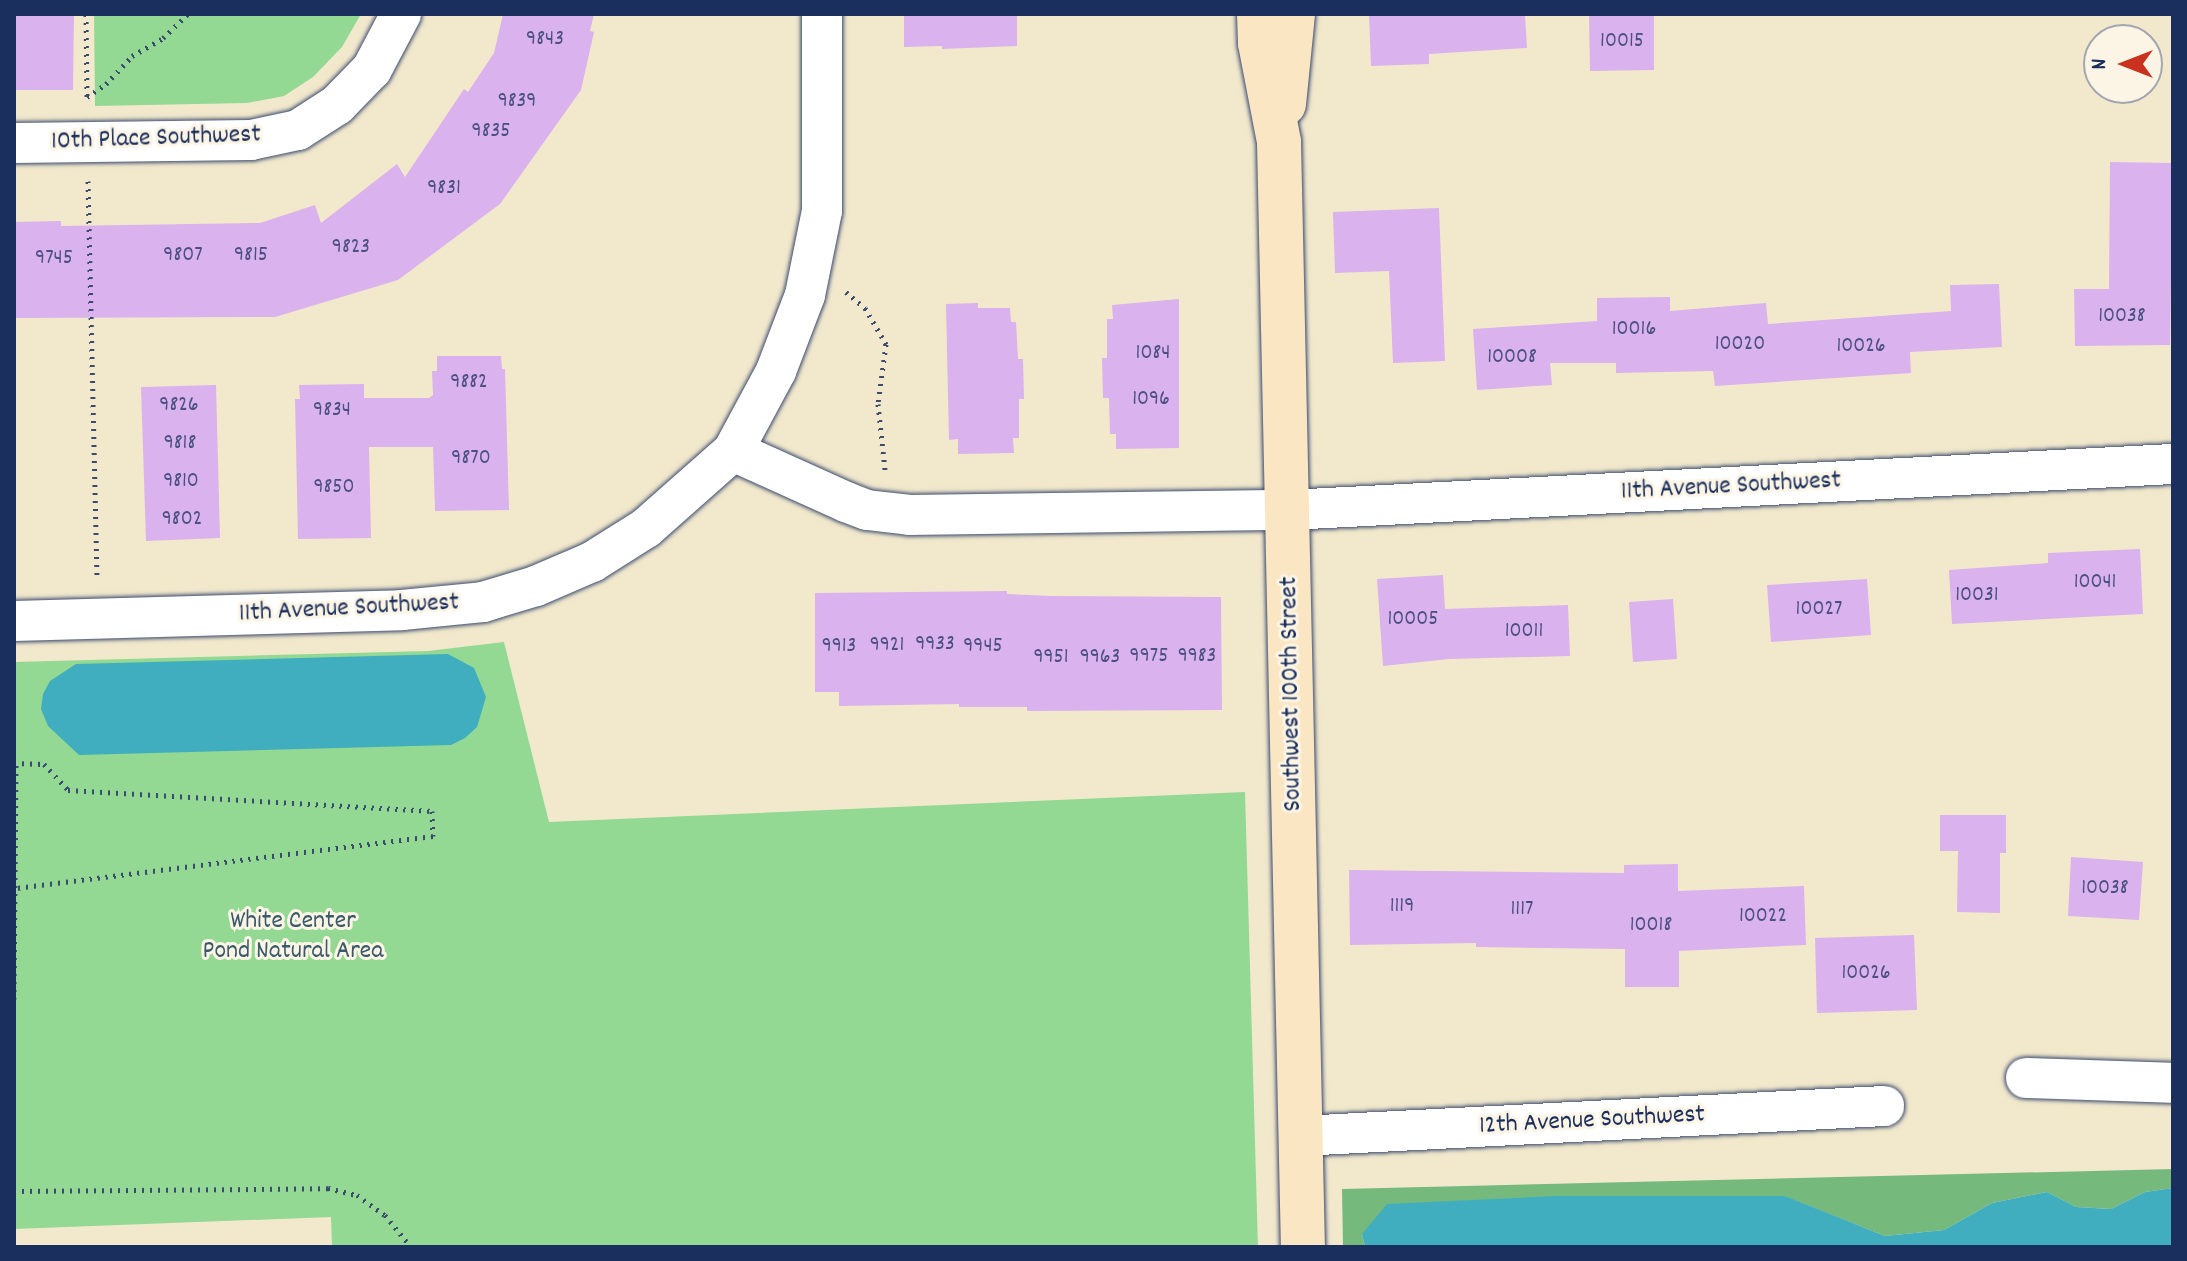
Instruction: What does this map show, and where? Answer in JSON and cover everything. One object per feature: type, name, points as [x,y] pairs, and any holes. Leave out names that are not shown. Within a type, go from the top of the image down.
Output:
[{"type":"street","name":"10th Place Southwest","points":[[14,143],[251,140],[298,130],[337,105],[372,69],[401,14]]},
{"type":"street","points":[[733,451],[776,371],[805,295],[822,211],[822,14]]},
{"type":"street","name":"Southwest 100th Street","points":[[1259,14],[1260,43],[1279,142],[1303,1247]]},
{"type":"street","name":"Southwest 100th Street","points":[[1279,142],[1293,40],[1293,14]]},
{"type":"street","name":"11th Avenue Southwest","points":[[14,621],[402,610],[483,602],[536,586],[592,562],[646,528],[733,451],[867,510],[910,515],[1289,510],[2173,464]]},
{"type":"street","points":[[2026,1078],[2173,1083]]},
{"type":"street","name":"12th Avenue Southwest","points":[[1300,1136],[1884,1106]]},
{"type":"path","points":[[86,14],[87,97],[106,84],[132,56],[163,38],[188,14]]},
{"type":"path","points":[[88,172],[97,589]]},
{"type":"path","points":[[844,289],[865,308],[886,344],[878,404],[887,483]]},
{"type":"path","points":[[14,999],[15,763],[44,764],[68,790],[432,811],[433,836],[15,888]]},
{"type":"path","points":[[14,1191],[328,1188],[357,1195],[385,1215],[411,1247]]},
{"type":"green space","points":[[94,14],[361,14],[342,47],[313,77],[284,96],[247,103],[95,106]]},
{"type":"green space","name":"White Center Pond Natural Area","points":[[504,642],[549,822],[1245,792],[1258,1247],[332,1247],[331,1217],[14,1229],[14,662],[428,651]]},
{"type":"green space","points":[[2173,1169],[2173,1188],[2145,1192],[2111,1209],[2076,1207],[2047,1192],[1992,1203],[1944,1230],[1885,1236],[1784,1196],[1555,1196],[1362,1234],[1365,1247],[1343,1247],[1342,1189]]},
{"type":"water","points":[[448,654],[474,668],[486,697],[477,727],[451,745],[79,755],[48,726],[41,709],[43,694],[50,681],[76,664]]},
{"type":"water","points":[[2173,1188],[2173,1247],[1365,1247],[1362,1234],[1387,1204],[1555,1196],[1785,1196],[1885,1236],[1944,1230],[1992,1203],[2047,1192],[2076,1207],[2111,1209],[2145,1192]]},
{"type":"building","points":[[14,14],[74,14],[73,90],[14,90]]},
{"type":"building","points":[[503,14],[594,14],[590,31],[594,32],[581,90],[500,204],[398,280],[275,317],[14,318],[14,222],[61,221],[61,226],[260,223],[315,205],[321,223],[397,164],[405,177],[464,89],[468,92],[494,53]]},
{"type":"building","points":[[904,14],[1017,14],[1017,46],[904,47]]},
{"type":"building","points":[[1369,14],[1525,14],[1527,48],[1429,54],[1429,64],[1371,66]]},
{"type":"building","points":[[1589,14],[1654,14],[1654,70],[1590,71]]},
{"type":"building","points":[[2110,162],[2173,163],[2170,345],[2075,346],[2074,289],[2109,289]]},
{"type":"building","points":[[1439,208],[1445,361],[1393,363],[1389,271],[1335,273],[1333,212]]},
{"type":"building","points":[[1999,284],[2002,347],[1910,352],[1911,373],[1715,386],[1713,371],[1616,373],[1616,363],[1550,363],[1552,385],[1477,390],[1473,329],[1597,321],[1597,298],[1670,297],[1670,311],[1766,303],[1768,324],[1951,311],[1950,285]]},
{"type":"building","points":[[1179,299],[1179,448],[1116,449],[1116,434],[1110,434],[1109,398],[1103,398],[1102,358],[1107,358],[1107,319],[1113,319],[1112,305]]},
{"type":"building","points":[[978,303],[978,308],[1010,308],[1011,322],[1016,322],[1018,359],[1023,359],[1024,399],[1019,399],[1019,438],[1013,438],[1014,453],[958,454],[958,439],[949,440],[946,304]]},
{"type":"building","points":[[437,356],[501,356],[502,369],[505,369],[509,510],[435,511],[433,447],[369,447],[371,538],[298,539],[295,399],[300,399],[299,385],[364,384],[364,398],[429,398],[433,395],[432,371],[437,371]]},
{"type":"building","points":[[216,385],[220,538],[146,541],[141,387]]},
{"type":"building","points":[[2140,549],[2143,614],[1952,624],[1949,570],[2048,563],[2048,553]]},
{"type":"building","points":[[1443,575],[1445,609],[1568,605],[1570,656],[1449,659],[1383,666],[1377,579]]},
{"type":"building","points":[[1867,579],[1871,635],[1771,642],[1767,585]]},
{"type":"building","points":[[1007,591],[1007,594],[1050,596],[1221,597],[1222,710],[1027,711],[1027,707],[959,707],[959,704],[839,706],[839,692],[815,692],[815,593]]},
{"type":"building","points":[[1673,599],[1677,659],[1633,662],[1629,602]]},
{"type":"building","points":[[1940,815],[2006,815],[2006,853],[2000,853],[2000,913],[1957,912],[1958,851],[1940,851]]},
{"type":"building","points":[[2071,857],[2143,862],[2139,920],[2068,916]]},
{"type":"building","points":[[1678,864],[1678,891],[1804,886],[1806,945],[1679,951],[1679,987],[1625,987],[1625,949],[1476,947],[1476,943],[1350,945],[1349,870],[1624,873],[1624,865]]},
{"type":"building","points":[[1914,935],[1917,1010],[1817,1013],[1815,938]]}]
